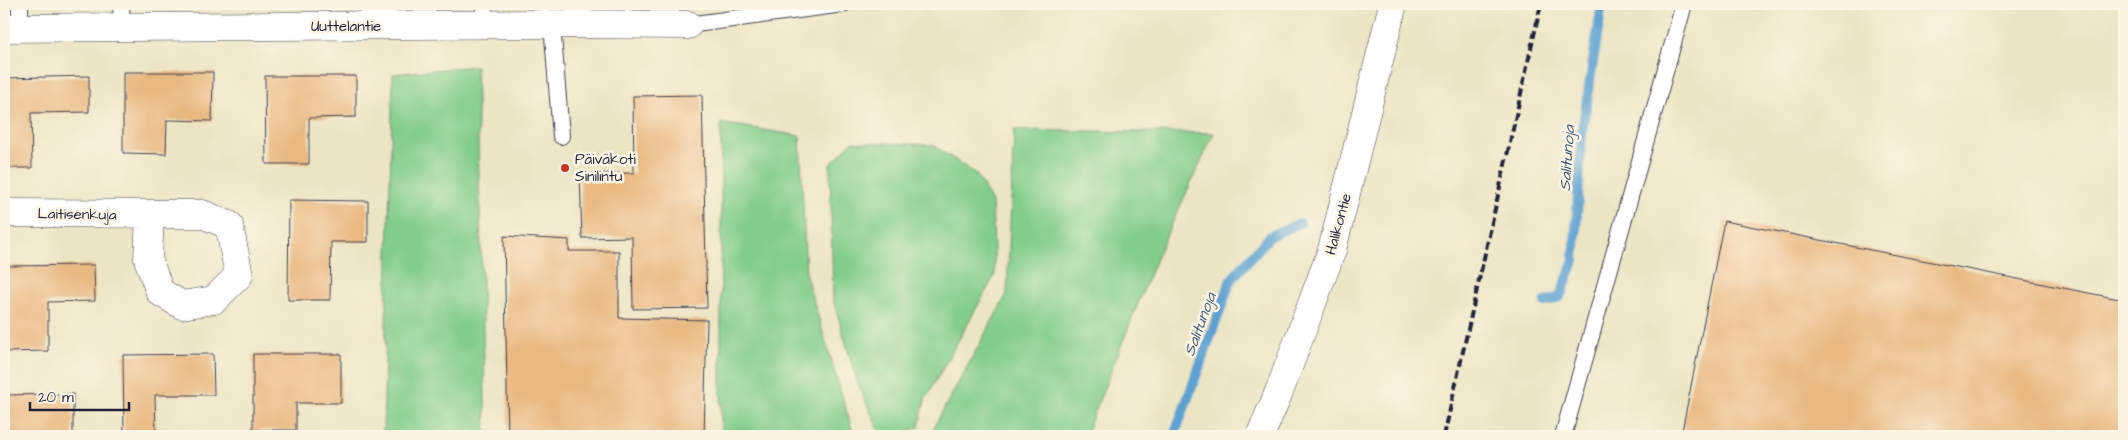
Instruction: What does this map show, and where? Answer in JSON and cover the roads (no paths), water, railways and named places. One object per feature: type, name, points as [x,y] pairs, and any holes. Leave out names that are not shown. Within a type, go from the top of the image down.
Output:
[{"type":"street","name":"Halikontie","points":[[1260,436],[1279,392],[1332,250],[1393,4]]},
{"type":"street","name":"Uuttelantie","points":[[15,20],[122,16],[484,14],[552,24],[688,25]]},
{"type":"street","name":"Laitisenkuja","points":[[4,213],[150,215]]},
{"type":"lane","points":[[688,25],[843,4]]},
{"type":"lane","points":[[1563,436],[1684,4]]},
{"type":"lane","points":[[552,24],[561,136]]},
{"type":"waterway","name":"Salitunoja","points":[[1545,302],[1560,297],[1574,261],[1582,132],[1602,4]]},
{"type":"waterway","name":"Salitunoja","points":[[1174,436],[1231,280],[1270,236],[1300,223]]},
{"type":"railway","points":[[1444,436],[1541,4]]},
{"type":"place","name":"Päiväkoti Sinilintu","points":[[565,168]]}]
